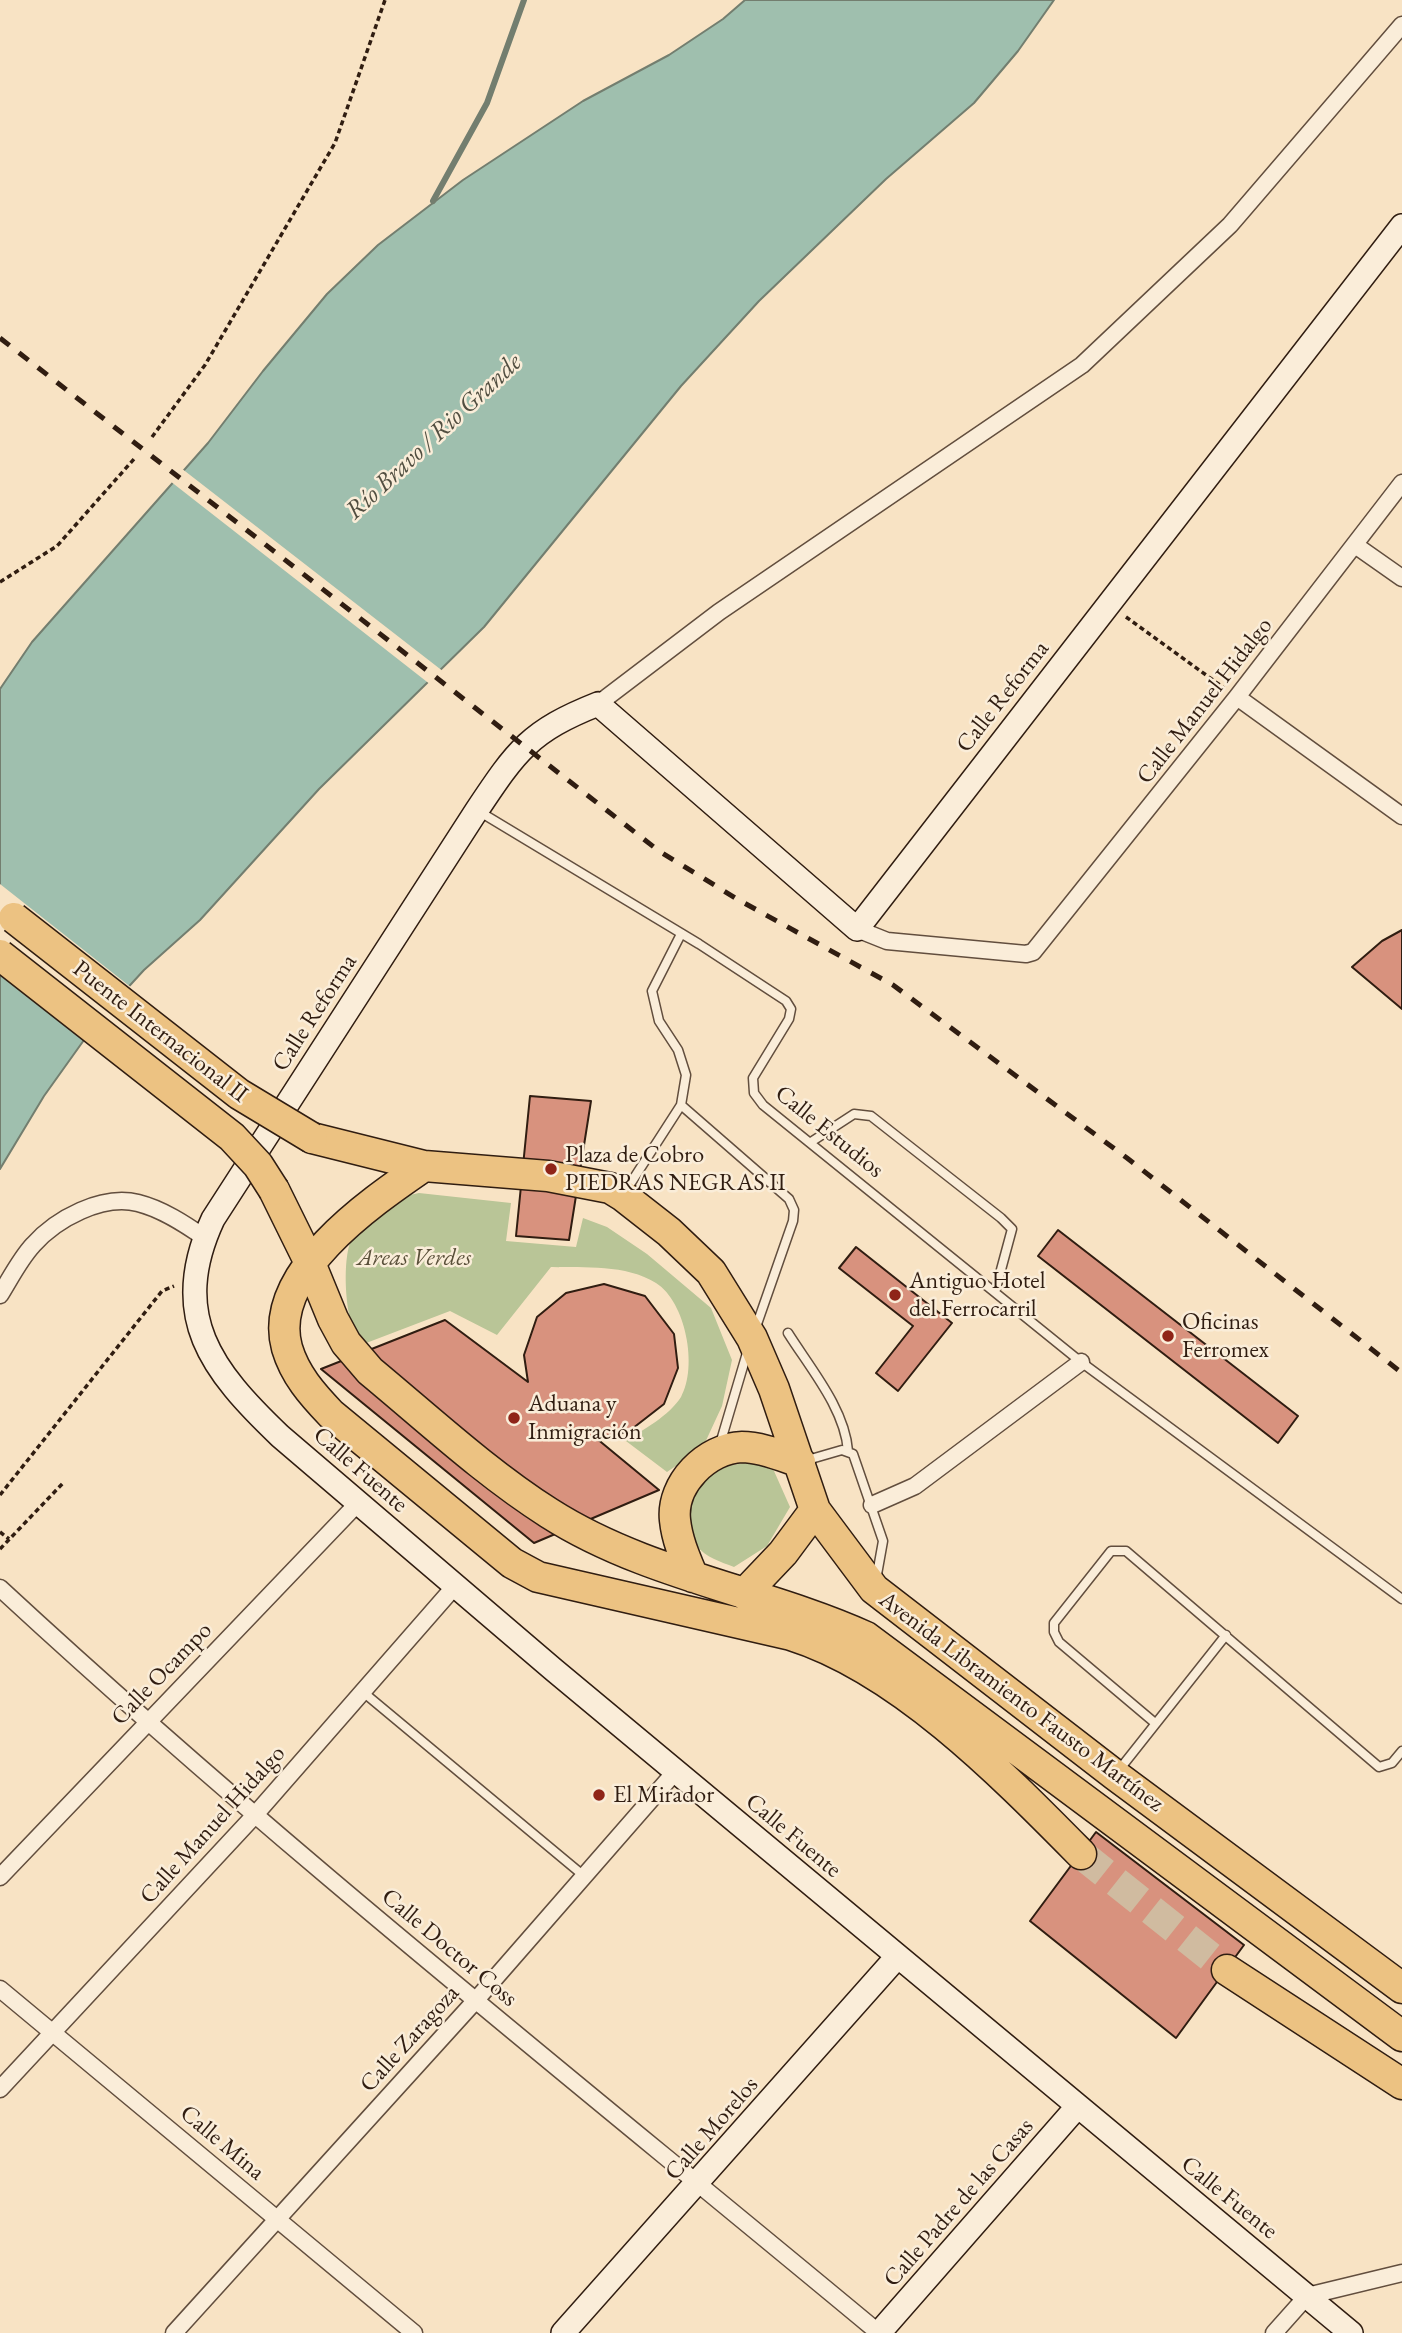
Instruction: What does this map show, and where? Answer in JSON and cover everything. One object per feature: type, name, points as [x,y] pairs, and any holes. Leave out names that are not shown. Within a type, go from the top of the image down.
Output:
[{"type":"highway","name":"Puente Internacional II","points":[[7,913],[239,1094],[312,1138]]},
{"type":"highway","name":"Puente Internacional II","points":[[0,955],[232,1137],[258,1165],[274,1190]]},
{"type":"highway","name":"Avenida Libramiento Fausto Martínez","points":[[312,1138],[424,1166],[548,1176],[610,1188],[623,1196],[669,1232],[711,1272],[752,1338],[775,1389],[815,1510],[874,1589],[1115,1775],[1402,1989]]},
{"type":"highway","points":[[424,1166],[361,1210],[337,1231],[310,1264],[288,1307],[285,1326],[287,1346],[309,1391],[331,1414],[512,1563],[538,1577],[790,1635],[828,1647],[863,1666],[966,1745],[1080,1854]]},
{"type":"highway","name":"Avenida Libramiento Fausto Martínez","points":[[274,1190],[346,1343],[370,1371],[550,1514],[604,1541],[693,1577],[823,1617],[866,1637],[1402,2036]]},
{"type":"highway","points":[[693,1577],[679,1545],[674,1516],[682,1486],[702,1462],[718,1451],[743,1447],[800,1462]]},
{"type":"highway","points":[[744,1594],[783,1553],[815,1510]]},
{"type":"highway","points":[[1227,1970],[1402,2084]]},
{"type":"street","points":[[857,929],[598,704],[719,612],[1082,365],[1230,225],[1402,25]]},
{"type":"street","name":"Calle Reforma","points":[[857,929],[1402,226]]},
{"type":"street","name":"Calle Manuel Hidalgo","points":[[857,929],[887,941],[1026,954],[1040,945],[1237,697],[1402,483]]},
{"type":"street","points":[[1355,545],[1402,578]]},
{"type":"street","points":[[1237,697],[1402,816]]},
{"type":"street","name":"Calle Reforma","points":[[199,1326],[195,1289],[205,1238],[213,1219],[477,810],[523,746],[562,719],[598,704]]},
{"type":"street","points":[[0,1295],[33,1245],[66,1217],[92,1206],[128,1201],[140,1203],[185,1224],[205,1238]]},
{"type":"street","name":"Calle Fuente","points":[[199,1326],[212,1362],[242,1399],[358,1503],[1077,2108],[1351,2333]]},
{"type":"street","points":[[872,1505],[915,1486],[1081,1362]]},
{"type":"street","name":"Calle Ocampo","points":[[0,1877],[358,1503]]},
{"type":"street","name":"Calle Manuel Hidalgo","points":[[0,2089],[254,1816],[455,1586]]},
{"type":"street","name":"Calle Doctor Coss","points":[[0,1588],[146,1723],[254,1816],[879,2333]]},
{"type":"street","name":"Calle Zaragoza","points":[[174,2333],[475,2000],[676,1772]]},
{"type":"street","name":"Calle Morelos","points":[[563,2333],[897,1957]]},
{"type":"street","name":"Calle Mina","points":[[0,1989],[414,2333]]},
{"type":"street","name":"Calle Padre de las Casas","points":[[879,2333],[1077,2108]]},
{"type":"street","points":[[1274,2333],[1307,2296],[1402,2273]]},
{"type":"lane","name":"Calle Estudios","points":[[477,810],[786,1001],[791,1009],[789,1019],[753,1078],[754,1093],[763,1105],[1081,1362],[1402,1599]]},
{"type":"lane","points":[[623,1196],[681,1105],[686,1075],[678,1049],[659,1020],[652,991],[681,934]]},
{"type":"lane","points":[[681,1105],[789,1199],[794,1209],[718,1451]]},
{"type":"lane","points":[[811,1142],[854,1114],[872,1116],[1001,1218],[1012,1229],[995,1292]]},
{"type":"lane","points":[[788,1333],[840,1418],[847,1434],[848,1451]]},
{"type":"lane","points":[[800,1462],[848,1451],[853,1454],[884,1548],[874,1589]]},
{"type":"lane","points":[[1155,1723],[1059,1642],[1054,1632],[1054,1623],[1111,1551],[1126,1551],[1379,1767],[1392,1763],[1402,1751]]},
{"type":"lane","points":[[1115,1775],[1226,1635]]},
{"type":"lane","points":[[363,1692],[584,1876]]},
{"type":"path","points":[[152,437],[205,365],[335,143],[385,0]]},
{"type":"path","points":[[0,582],[57,546],[134,459]]},
{"type":"path","points":[[1108,604],[1237,697]]},
{"type":"path","points":[[0,1495],[162,1291],[173,1286],[195,1289]]},
{"type":"path","points":[[0,1549],[64,1482]]},
{"type":"path","points":[[0,1532],[9,1539]]},
{"type":"green space","name":"Areas Verdes","points":[[419,1193],[511,1203],[506,1241],[576,1247],[583,1218],[607,1227],[647,1254],[711,1308],[732,1360],[722,1406],[703,1447],[667,1472],[626,1441],[656,1422],[676,1404],[686,1384],[688,1369],[686,1336],[675,1305],[656,1283],[632,1273],[605,1268],[551,1267],[497,1335],[450,1311],[361,1345],[351,1324],[346,1293],[347,1261],[352,1238],[378,1202]]},
{"type":"green space","points":[[764,1461],[774,1471],[790,1507],[767,1546],[734,1567],[709,1556],[697,1546],[689,1527],[690,1507],[698,1489],[718,1470],[737,1464]]},
{"type":"water","name":"Río Bravo / Rio Grande","points":[[745,0],[1054,0],[1018,51],[974,103],[886,179],[759,301],[681,386],[484,627],[319,789],[200,920],[144,970],[99,1019],[44,1096],[0,1169],[0,689],[32,642],[208,443],[327,294],[378,245],[463,180],[583,101],[669,55],[723,19]]},
{"type":"pier","points":[[181,468],[444,672],[431,685],[170,481]]},
{"type":"pier","points":[[0,884],[132,988],[101,1022],[0,971]]},
{"type":"building","points":[[1402,930],[1402,1009],[1352,967],[1382,941]]},
{"type":"building","name":"Plaza de Cobro PIEDRAS NEGRAS II","points":[[530,1096],[591,1101],[569,1240],[516,1236]]},
{"type":"building","name":"Oficinas Ferromex","points":[[1058,1230],[1298,1416],[1278,1443],[1038,1256]]},
{"type":"building","name":"Antiguo Hotel del Ferrocarril","points":[[856,1247],[952,1323],[898,1391],[876,1373],[913,1326],[839,1268]]},
{"type":"building","name":"Aduana y Inmigración","points":[[604,1284],[645,1296],[674,1334],[678,1368],[664,1404],[628,1432],[596,1438],[659,1490],[534,1543],[321,1369],[445,1320],[528,1382],[524,1355],[537,1317],[566,1293]]},
{"type":"building","points":[[1096,1832],[1244,1945],[1176,2038],[1030,1921]]},
{"type":"waterway","points":[[433,201],[487,103],[524,0]]},
{"type":"tunnel","points":[[1081,1854],[1227,1970]]},
{"type":"railway","points":[[0,338],[659,851],[737,899],[893,985],[1127,1158],[1402,1373]]},
{"type":"place","name":"Plaza de Cobro PIEDRAS NEGRAS II","points":[[551,1169]]},
{"type":"place","name":"Antiguo Hotel del Ferrocarril","points":[[895,1295]]},
{"type":"place","name":"Oficinas Ferromex","points":[[1168,1336]]},
{"type":"place","name":"Aduana y Inmigración","points":[[514,1418]]},
{"type":"place","name":"El Mirador","points":[[599,1795]]}]
